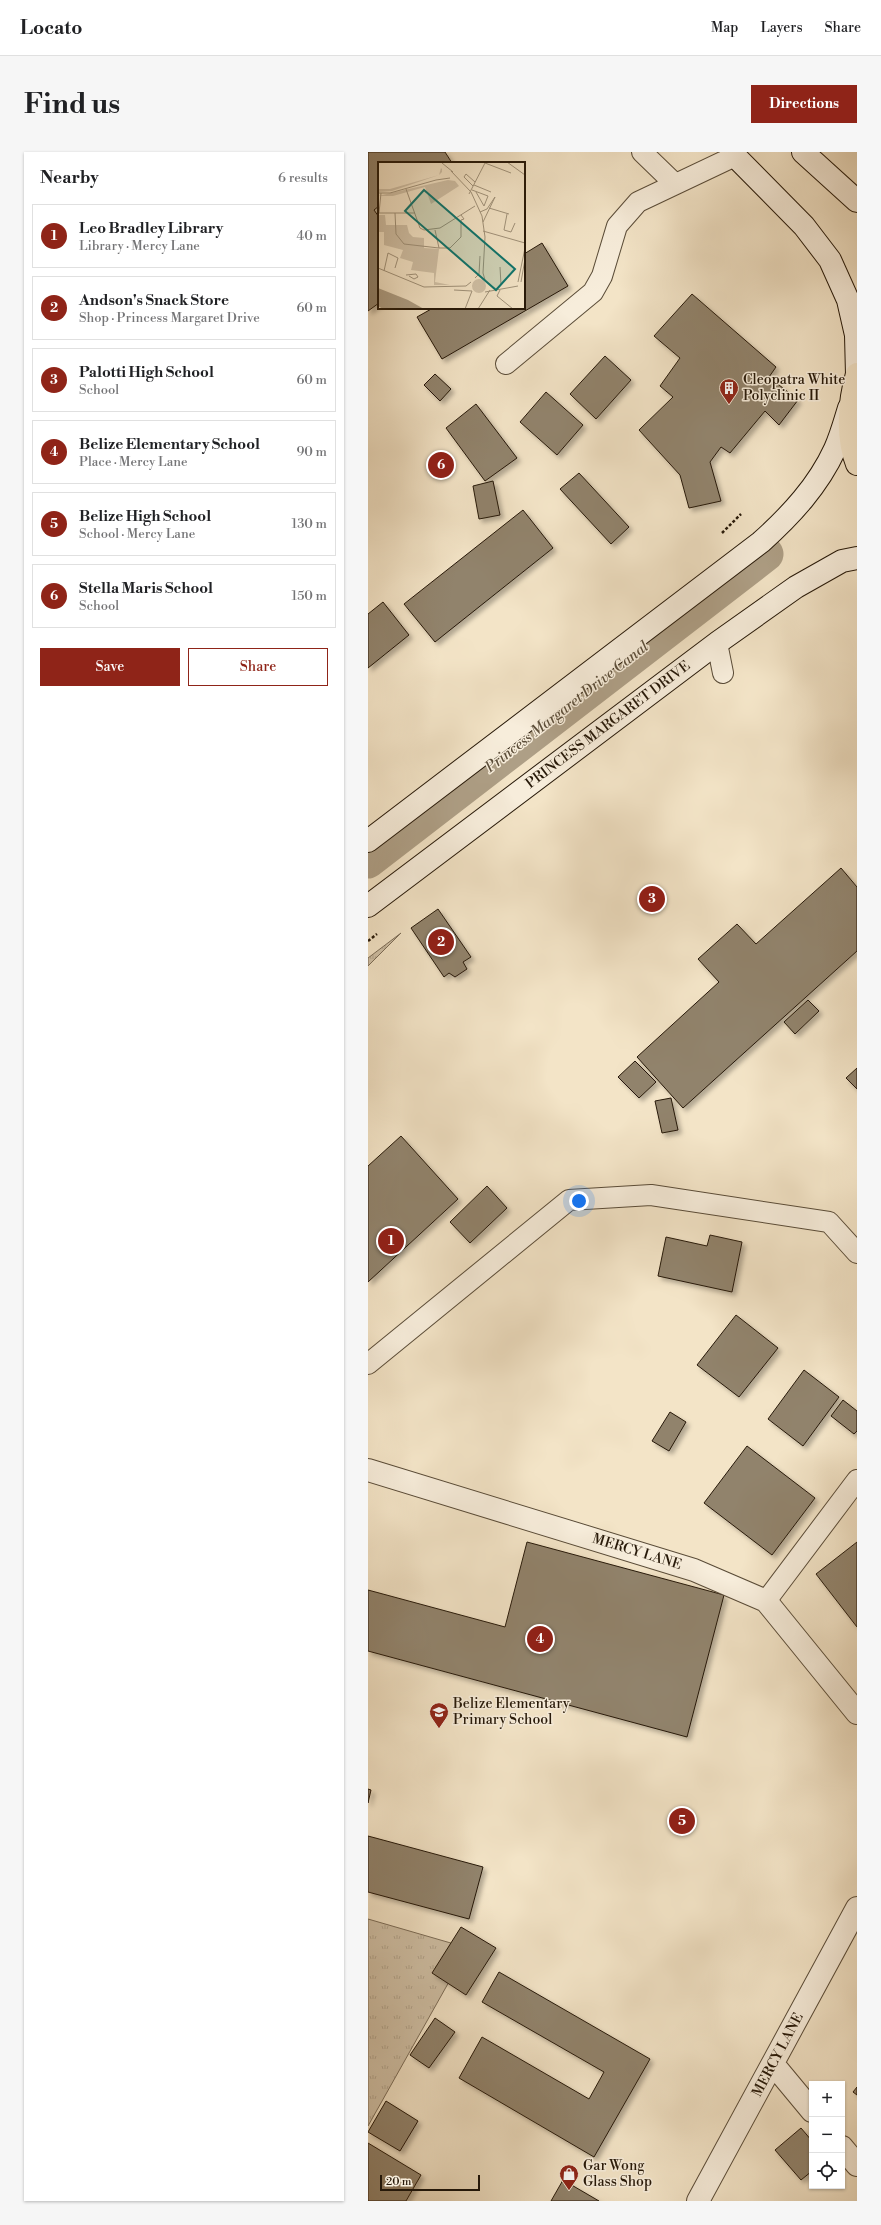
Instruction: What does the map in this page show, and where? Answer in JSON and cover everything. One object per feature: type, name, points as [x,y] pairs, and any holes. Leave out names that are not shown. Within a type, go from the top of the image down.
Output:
[{"type":"main road","points":[[803,152],[857,201]]},
{"type":"main road","points":[[368,840],[761,542],[788,518],[813,488],[835,448],[850,407],[857,374],[856,335],[848,300],[830,260],[804,226],[733,154]]},
{"type":"main road","points":[[850,407],[852,453],[857,464]]},
{"type":"main road","name":"PRINCESS MARGARET DRIVE","points":[[368,906],[717,643],[796,587],[842,561],[857,558]]},
{"type":"main road","name":"MERCY LANE","points":[[368,1470],[694,1570],[766,1601],[857,1713]]},
{"type":"main road","name":"MERCY LANE","points":[[698,2201],[857,1908]]},
{"type":"main road","points":[[773,2064],[809,2107]]},
{"type":"main road","points":[[845,2150],[857,2164]]},
{"type":"lane","points":[[642,152],[675,184]]},
{"type":"lane","points":[[506,364],[593,292],[602,276],[617,226],[638,202],[733,154]]},
{"type":"lane","points":[[717,643],[723,673]]},
{"type":"lane","points":[[368,1364],[569,1200],[651,1195],[829,1222],[857,1253]]},
{"type":"lane","points":[[766,1601],[857,1480]]},
{"type":"green space","points":[[401,933],[368,966],[368,958]]},
{"type":"green space","points":[[368,1919],[468,1948],[368,2126]]},
{"type":"building","points":[[368,152],[445,152],[451,162],[378,162],[378,207],[374,210],[378,216],[378,304],[368,311]]},
{"type":"building","points":[[542,243],[568,286],[442,359],[417,317],[431,309],[525,309],[525,253]]},
{"type":"building","name":"Cleopatra White Polyclinic II","points":[[692,294],[776,367],[769,377],[798,400],[779,425],[765,411],[730,453],[721,447],[710,462],[721,501],[689,508],[680,475],[639,430],[673,397],[660,386],[680,358],[654,336]]},
{"type":"building","points":[[605,356],[631,380],[596,419],[570,394]]},
{"type":"building","points":[[435,374],[451,389],[440,401],[424,385]]},
{"type":"building","points":[[546,392],[583,425],[557,455],[520,422]]},
{"type":"building","points":[[476,404],[517,458],[485,481],[446,428]]},
{"type":"building","points":[[579,473],[629,527],[611,544],[560,489]]},
{"type":"building","points":[[493,481],[500,515],[479,519],[473,486]]},
{"type":"building","points":[[523,510],[553,548],[435,642],[404,604]]},
{"type":"building","points":[[383,602],[409,635],[368,668],[368,614]]},
{"type":"building","points":[[841,868],[857,887],[857,951],[683,1108],[637,1057],[719,982],[698,959],[737,924],[756,944]]},
{"type":"building","points":[[438,909],[471,957],[463,962],[467,969],[455,977],[449,973],[444,977],[411,928]]},
{"type":"building","points":[[808,1000],[819,1011],[795,1034],[784,1022]]},
{"type":"building","points":[[635,1061],[656,1082],[639,1098],[618,1077]]},
{"type":"building","points":[[857,1068],[857,1089],[846,1078]]},
{"type":"building","points":[[671,1098],[678,1130],[662,1133],[655,1101]]},
{"type":"building","points":[[401,1136],[458,1199],[368,1282],[368,1166]]},
{"type":"building","points":[[487,1186],[507,1208],[470,1243],[450,1222]]},
{"type":"building","points":[[710,1235],[742,1242],[732,1292],[658,1276],[666,1237],[707,1246]]},
{"type":"building","points":[[736,1315],[778,1348],[739,1397],[697,1365]]},
{"type":"building","points":[[804,1370],[839,1397],[803,1446],[768,1419]]},
{"type":"building","points":[[843,1400],[857,1411],[857,1431],[854,1434],[831,1416]]},
{"type":"building","points":[[670,1412],[686,1422],[669,1451],[652,1441]]},
{"type":"building","points":[[747,1446],[815,1498],[772,1555],[704,1503]]},
{"type":"building","points":[[527,1542],[724,1595],[687,1737],[368,1651],[368,1590],[505,1627]]},
{"type":"building","points":[[857,1542],[857,1627],[816,1574]]},
{"type":"building","points":[[368,1789],[371,1790],[368,1803]]},
{"type":"building","points":[[368,1836],[483,1867],[469,1919],[368,1892]]},
{"type":"building","points":[[461,1927],[496,1948],[466,1995],[432,1973]]},
{"type":"building","points":[[499,1972],[650,2059],[594,2157],[459,2078],[482,2037],[589,2099],[604,2072],[482,2002]]},
{"type":"building","points":[[435,2018],[455,2032],[429,2068],[410,2055]]},
{"type":"building","points":[[857,2087],[857,2095],[853,2092]]},
{"type":"building","points":[[386,2101],[418,2121],[400,2151],[368,2132]]},
{"type":"building","points":[[801,2128],[809,2137],[809,2173],[801,2180],[775,2150]]},
{"type":"building","points":[[368,2143],[421,2175],[406,2201],[368,2201]]},
{"type":"building","name":"Gar Wong Glass Shop","points":[[563,2180],[599,2201],[551,2201]]},
{"type":"waterway","name":"Princess Margaret Drive Canal","points":[[368,861],[766,554]]},
{"type":"place","name":"Cleopatra White Polyclinic II","points":[[729,405]]},
{"type":"place","name":"Stella Maris School","points":[[441,465]]},
{"type":"place","name":"Palotti High School","points":[[652,899]]},
{"type":"place","name":"Andson's Snack Store","points":[[441,942]]},
{"type":"place","name":"Leo Bradley Library","points":[[391,1241]]},
{"type":"place","name":"Belize Elementary School","points":[[540,1639]]},
{"type":"place","name":"Belize Elementary Primary School","points":[[439,1729]]},
{"type":"place","name":"Belize High School","points":[[682,1821]]},
{"type":"place","name":"Gar Wong Glass Shop","points":[[569,2191]]}]
